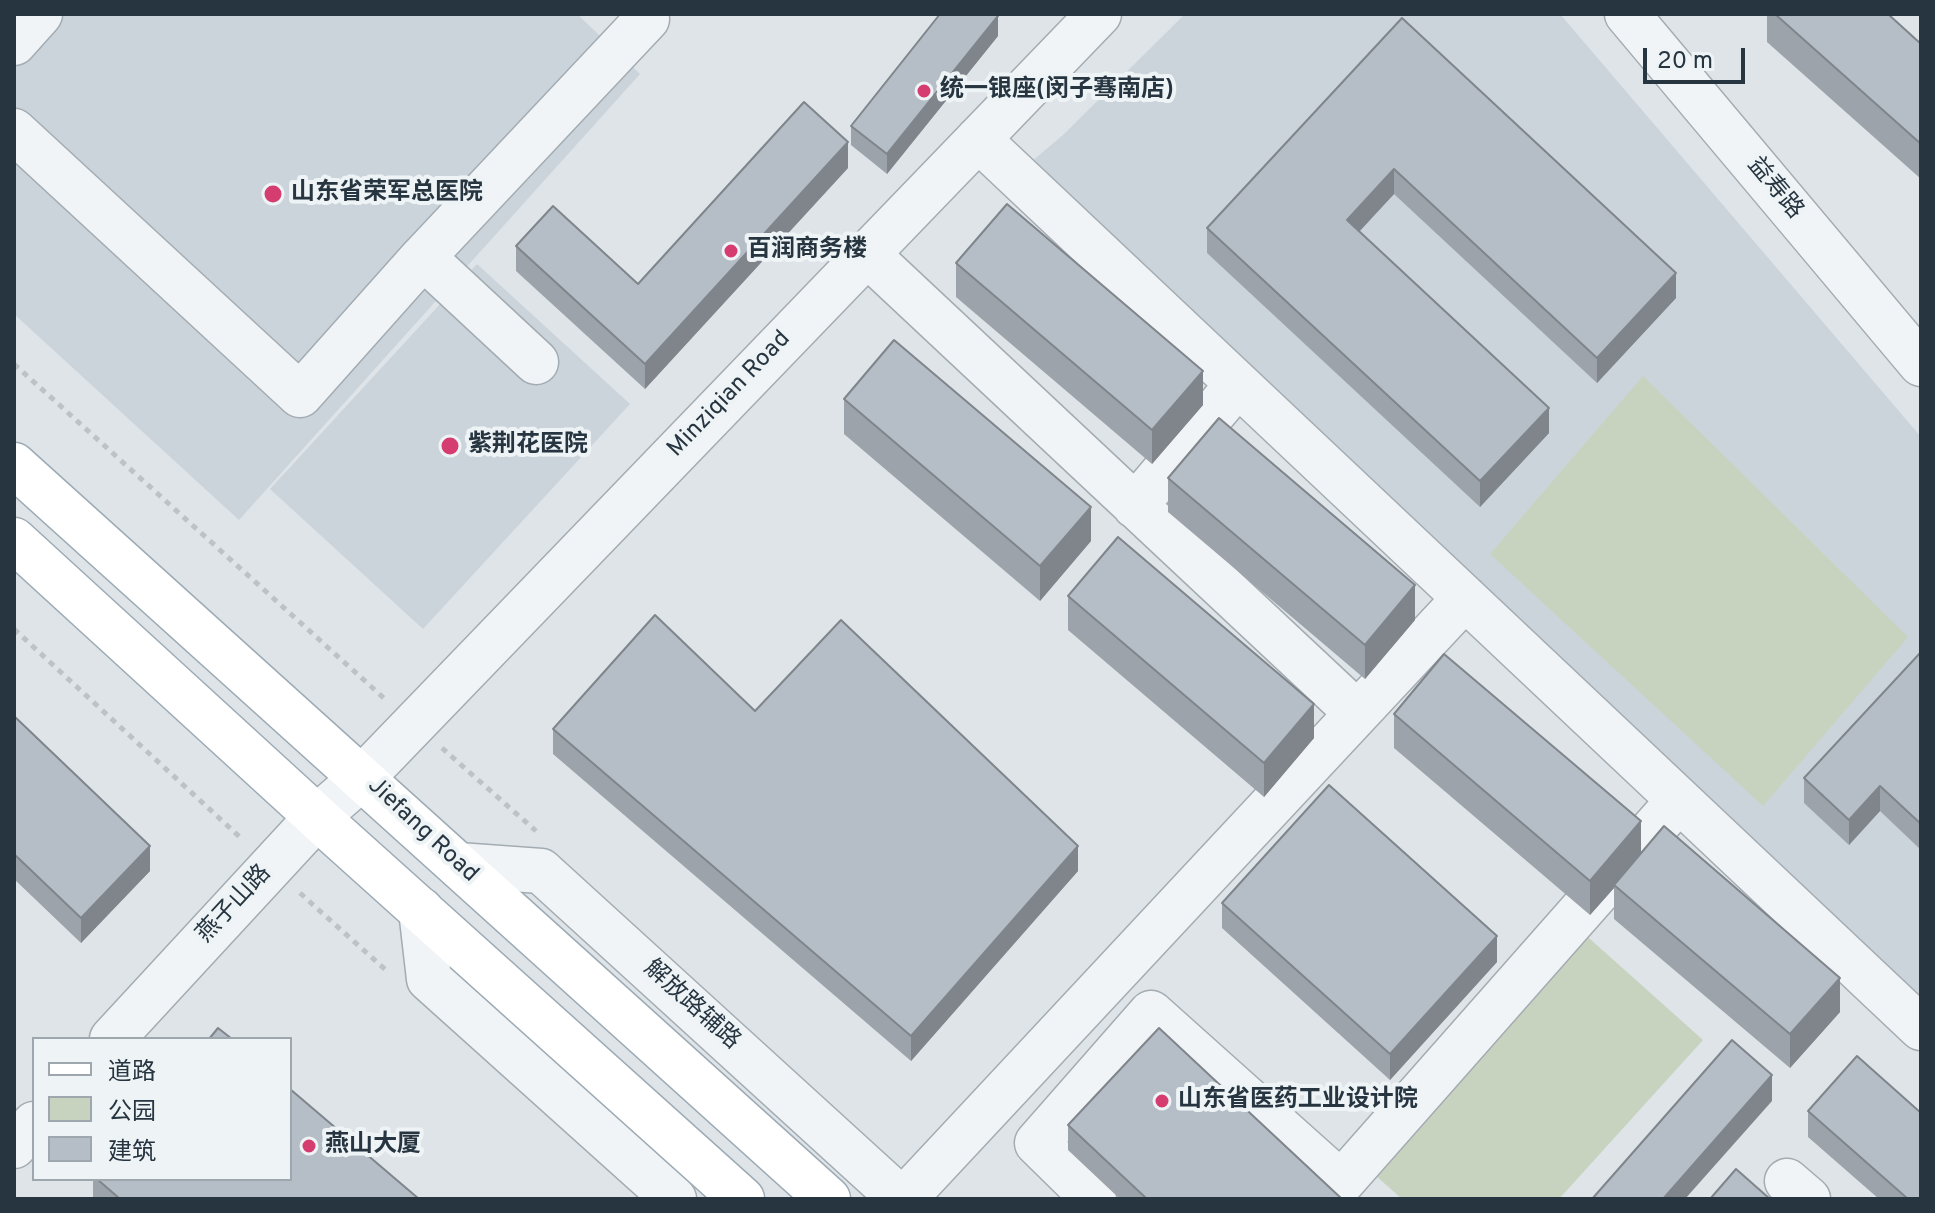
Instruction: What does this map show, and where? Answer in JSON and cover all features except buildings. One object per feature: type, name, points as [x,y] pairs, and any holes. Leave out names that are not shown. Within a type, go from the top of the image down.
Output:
[{"type":"main road","name":"Jiefang Road","points":[[14,465],[828,1199]]},
{"type":"main road","points":[[14,540],[742,1199]]},
{"type":"street","points":[[14,43],[40,14]]},
{"type":"street","points":[[14,131],[300,395],[423,257],[647,19],[642,14]]},
{"type":"street","name":"Minziqian Road","points":[[363,777],[1099,14]]},
{"type":"street","name":"益寿路","points":[[1627,14],[1916,345]]},
{"type":"street","points":[[978,139],[1921,1028]]},
{"type":"street","points":[[867,254],[1357,713]]},
{"type":"street","points":[[423,257],[536,362]]},
{"type":"street","points":[[1135,506],[1238,384]]},
{"type":"street","points":[[902,1199],[1465,598]]},
{"type":"street","name":"燕子山路","points":[[114,1037],[278,873],[363,777]]},
{"type":"street","points":[[1094,1199],[1037,1143],[1151,1013],[1341,1183],[1679,800]]},
{"type":"street","name":"解放路辅路","points":[[458,865],[541,871],[902,1199]]},
{"type":"street","points":[[139,1037],[278,873]]},
{"type":"street","points":[[421,910],[429,979],[674,1199]]},
{"type":"street","points":[[14,1146],[32,1126]]},
{"type":"street","points":[[14,1172],[32,1153]]},
{"type":"path","points":[[14,364],[538,834]]},
{"type":"path","points":[[14,629],[396,980]]},
{"type":"shaded area","name":"山东省荣军总医院","points":[[14,14],[577,14],[640,74],[239,520],[14,314]]},
{"type":"shaded area","points":[[1185,14],[1560,14],[1921,437],[1921,1004],[1018,173],[1063,135]]},
{"type":"shaded area","name":"紫荆花医院","points":[[477,264],[630,404],[423,629],[270,489]]},
{"type":"green space","points":[[1643,376],[1908,637],[1763,806],[1490,554]]},
{"type":"green space","points":[[1580,930],[1703,1040],[1559,1199],[1402,1199],[1367,1168]]},
{"type":"place","name":"统一银座(闵子骞南店)","points":[[924,91]]},
{"type":"place","name":"山东省荣军总医院","points":[[273,194]]},
{"type":"place","name":"百润商务楼","points":[[731,251]]},
{"type":"place","name":"紫荆花医院","points":[[450,446]]},
{"type":"place","name":"山东省医药工业设计院","points":[[1162,1101]]},
{"type":"place","name":"燕山大厦","points":[[309,1146]]}]
